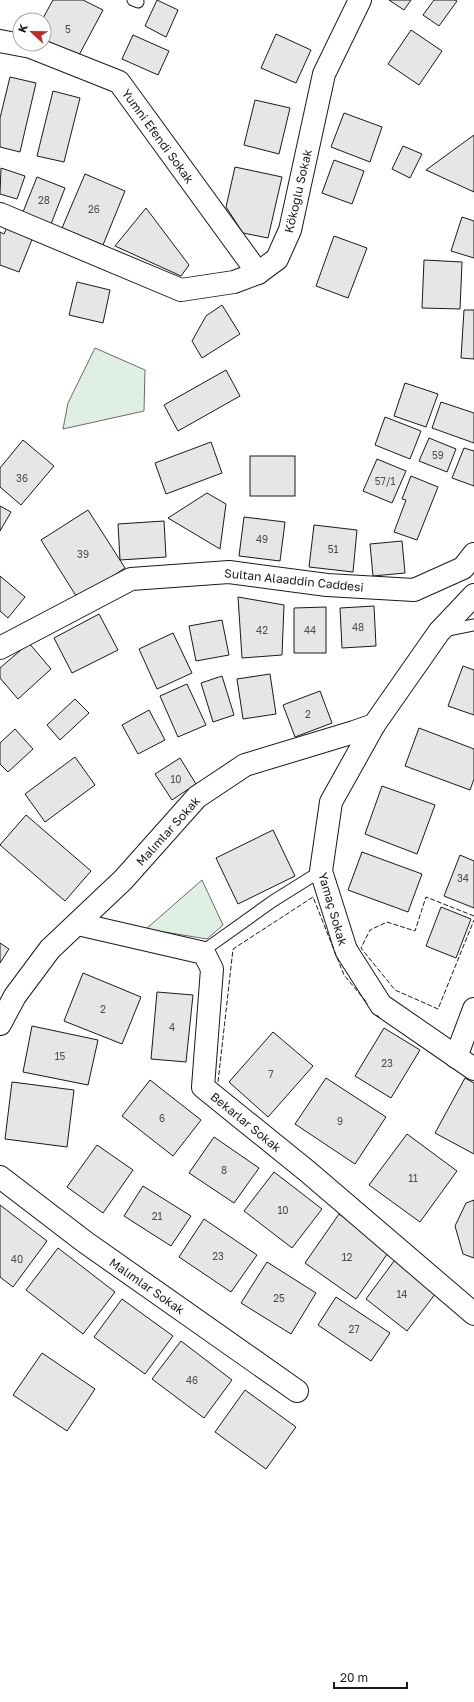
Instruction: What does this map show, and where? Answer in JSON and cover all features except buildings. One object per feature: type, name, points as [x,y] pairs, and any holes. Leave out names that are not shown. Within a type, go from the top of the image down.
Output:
[{"type":"street","name":"Kökoğlu Sokak","points":[[0,214],[181,290],[234,282],[258,273],[277,259],[290,230],[324,74],[360,0]]},
{"type":"street","name":"Yumni Efendi Sokak","points":[[0,41],[31,47],[119,82],[258,273]]},
{"type":"street","name":"Sultan Alaaddin Caddesi","points":[[0,648],[131,579],[229,572],[327,585],[414,590],[464,568],[474,554]]},
{"type":"street","points":[[374,724],[439,632],[474,595]]},
{"type":"street","name":"Yamaç Sokak","points":[[374,724],[331,802],[320,871],[346,950],[381,1005],[474,1069]]},
{"type":"street","name":"Malımlar Sokak","points":[[0,1024],[15,996],[50,949],[123,880],[197,797],[246,765],[354,732],[374,724]]},
{"type":"street","points":[[78,924],[204,953]]},
{"type":"street","name":"Bekarlar Sokak","points":[[204,953],[212,969],[203,1087],[307,1171],[474,1314]]},
{"type":"street","points":[[456,1057],[474,1009]]},
{"type":"street","name":"Malımlar Sokak","points":[[0,1178],[85,1242],[297,1391]]},
{"type":"lane","points":[[439,632],[474,625]]},
{"type":"lane","points":[[204,953],[210,946],[273,901],[320,871]]},
{"type":"green space","points":[[95,348],[145,370],[144,411],[63,429],[68,403]]},
{"type":"green space","points":[[202,880],[223,925],[207,939],[146,929]]},
{"type":"fence","points":[[218,1082],[233,949],[313,897],[344,975],[368,1004]]},
{"type":"fence","points":[[474,916],[426,897],[415,931],[387,922],[370,930],[361,948],[395,990],[438,1009],[474,920]]},
{"type":"fence","points":[[377,1015],[382,1020]]}]
